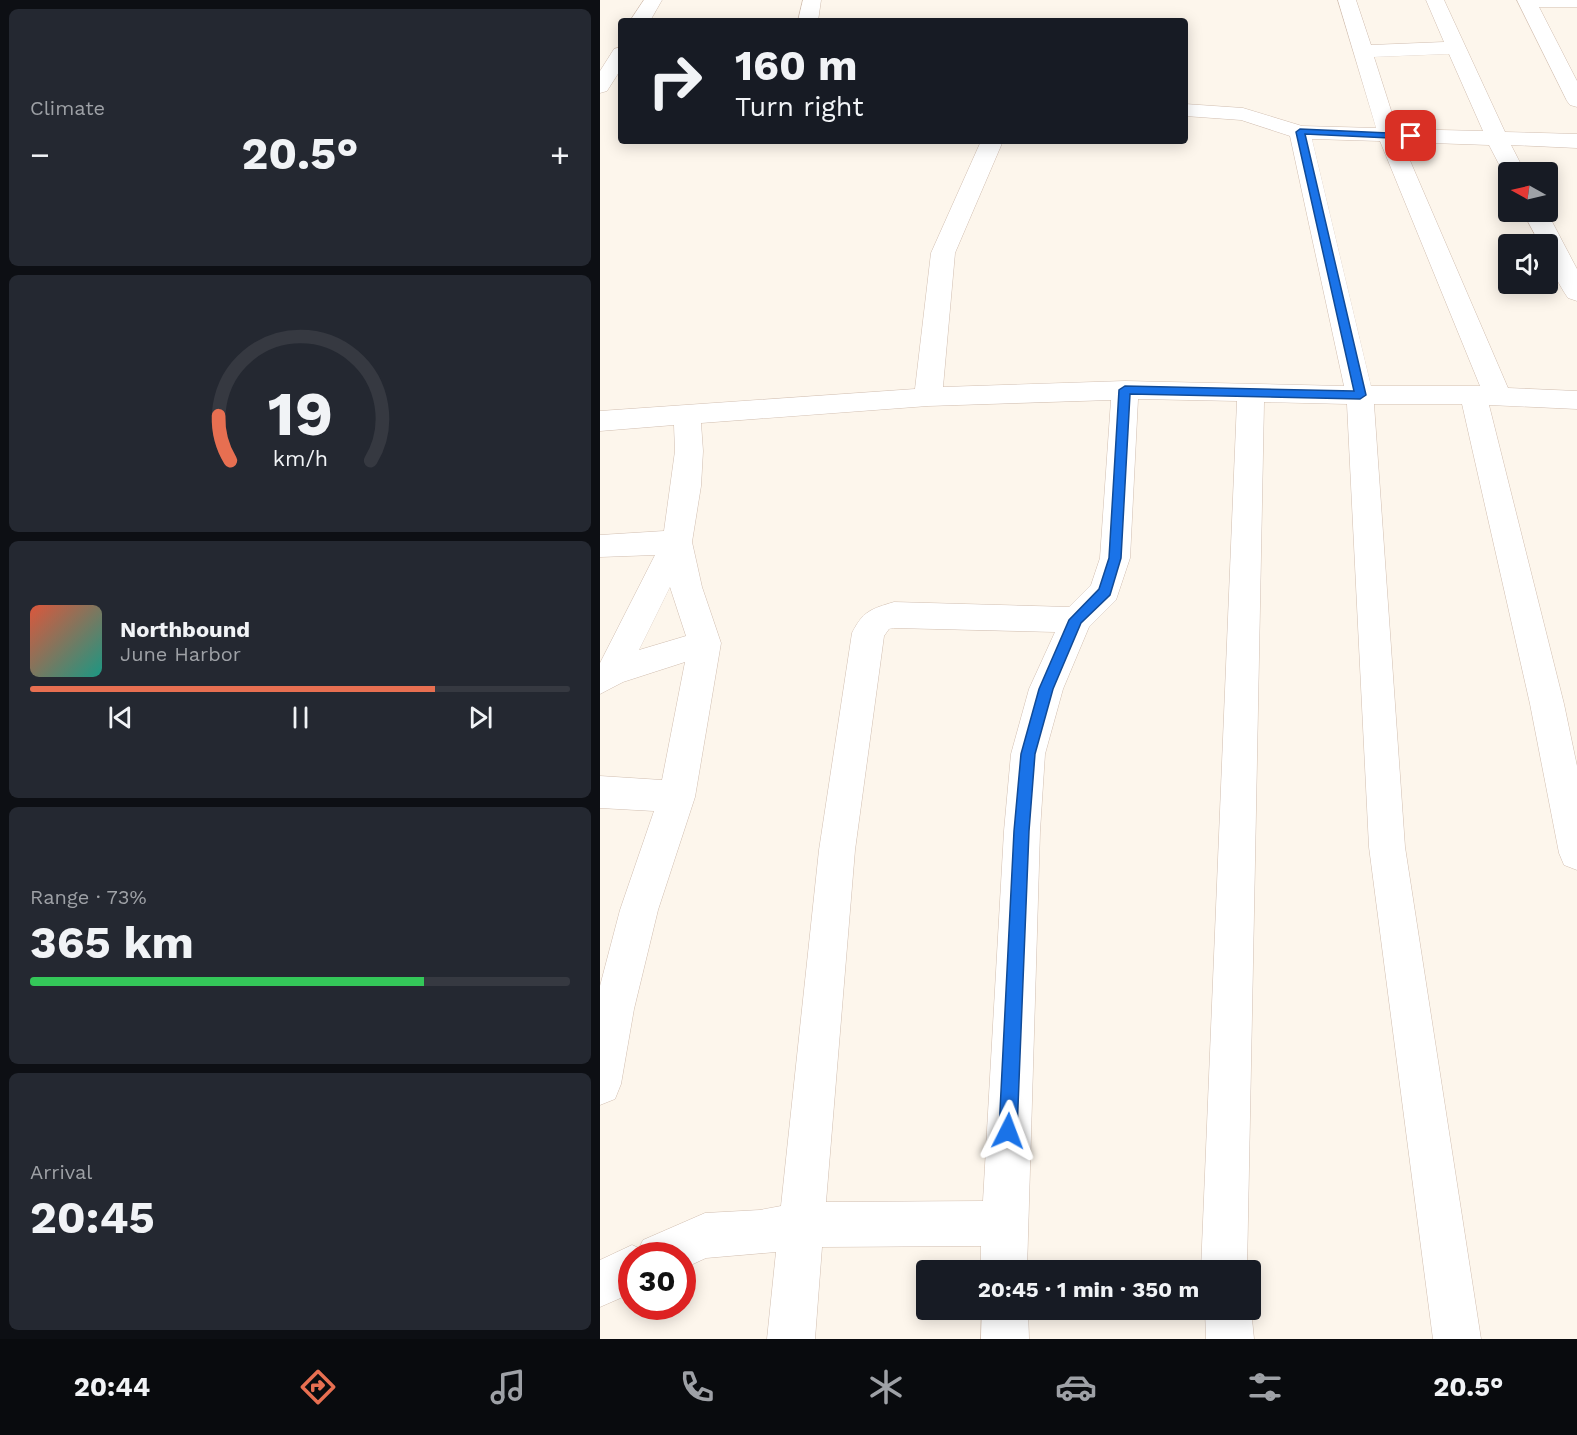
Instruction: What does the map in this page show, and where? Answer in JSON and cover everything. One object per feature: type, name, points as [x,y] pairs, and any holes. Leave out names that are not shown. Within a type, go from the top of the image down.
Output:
[{"type":"street","points":[[642,18],[653,0]]},
{"type":"street","points":[[809,18],[812,0]]},
{"type":"street","points":[[1347,0],[1389,136],[1485,396],[1577,853]]},
{"type":"street","points":[[1435,0],[1509,162]]},
{"type":"street","points":[[1577,1],[1526,0],[1577,101]]},
{"type":"street","points":[[1361,51],[1456,48]]},
{"type":"street","points":[[618,58],[600,88],[618,89]]},
{"type":"street","points":[[1188,110],[1243,114],[1300,132],[1577,141]]},
{"type":"street","points":[[1300,132],[1360,395],[1387,847],[1456,1339]]},
{"type":"street","points":[[928,397],[944,253],[973,180],[991,144]]},
{"type":"street","points":[[1540,222],[1577,293]]},
{"type":"street","points":[[600,421],[928,397],[1125,390],[1485,396],[1576,403]]},
{"type":"street","points":[[1004,1260],[1022,831],[1028,754],[1046,689],[1076,620],[1105,591],[1115,558],[1125,390]]},
{"type":"street","points":[[1224,1260],[1251,392]]},
{"type":"street","points":[[606,676],[677,542],[689,451],[687,413]]},
{"type":"street","points":[[600,546],[677,542]]},
{"type":"street","points":[[600,1084],[614,1010],[639,910],[677,797],[705,643],[686,587],[677,542]]},
{"type":"street","points":[[791,1339],[837,850],[868,633],[878,620],[894,615],[1076,620]]},
{"type":"street","points":[[606,676],[705,643]]},
{"type":"street","points":[[600,792],[677,797]]},
{"type":"street","points":[[691,1242],[705,1236],[760,1233],[802,1225],[1004,1223]]},
{"type":"street","points":[[600,1284],[618,1275]]},
{"type":"street","points":[[1005,1320],[1005,1339]]},
{"type":"street","points":[[1229,1320],[1230,1339]]},
{"type":"route","points":[[1008,1131],[1022,831],[1028,754],[1046,689],[1076,620],[1105,591],[1115,558],[1125,390],[1360,395],[1300,132],[1411,136]]}]
